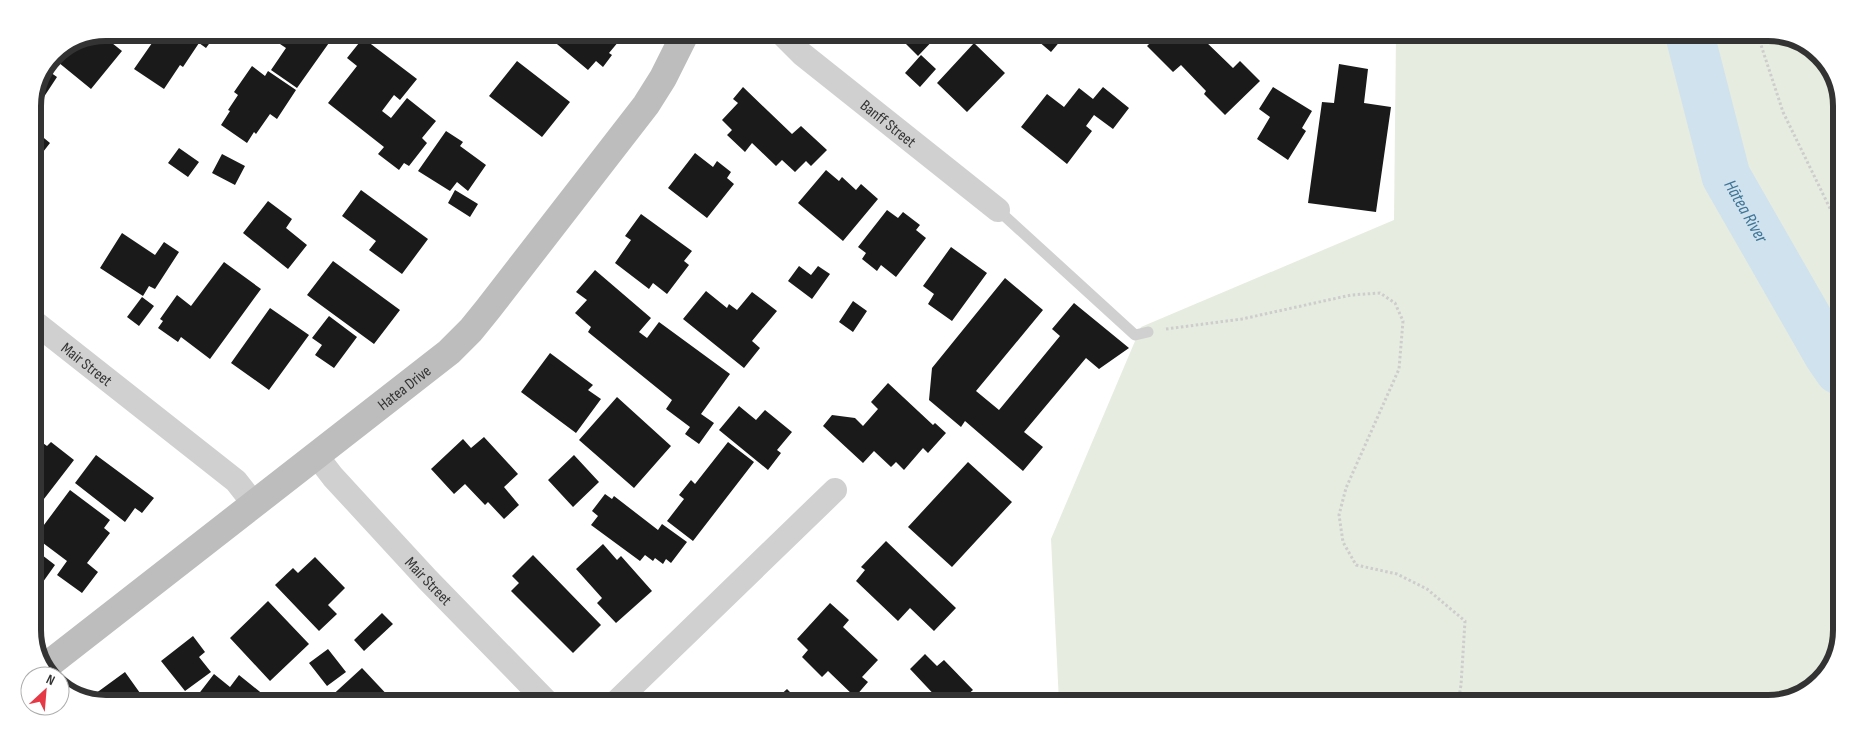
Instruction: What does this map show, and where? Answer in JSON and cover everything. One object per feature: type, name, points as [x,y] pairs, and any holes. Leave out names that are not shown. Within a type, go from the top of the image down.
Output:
[{"type":"main road","name":"Hatea Drive","points":[[51,663],[449,352],[471,330],[646,105],[664,78],[682,41]]},
{"type":"street","name":"Banff Street","points":[[789,41],[802,54],[998,210]]},
{"type":"street","name":"Mair Street","points":[[41,327],[236,481],[254,504]]},
{"type":"street","name":"Mair Street","points":[[316,456],[427,579],[540,695]]},
{"type":"street","points":[[623,695],[835,490]]},
{"type":"lane","points":[[998,210],[1135,335],[1148,332]]},
{"type":"path","points":[[1759,41],[1783,112],[1833,215]]},
{"type":"path","points":[[1148,332],[1242,319],[1351,295],[1380,293],[1394,302],[1403,321],[1399,369],[1346,488],[1339,515],[1343,542],[1356,565],[1397,574],[1427,589],[1464,621],[1459,695]]},
{"type":"shaded area","points":[[1396,41],[1767,41],[1796,48],[1814,60],[1826,78],[1833,102],[1833,629],[1826,658],[1814,676],[1804,684],[1784,693],[1767,695],[1059,695],[1051,539],[1141,327],[1394,220]]},
{"type":"building","points":[[110,41],[122,51],[91,89],[58,62],[70,52],[82,46]]},
{"type":"building","points":[[153,41],[211,41],[206,48],[199,43],[183,67],[180,65],[164,89],[134,69]]},
{"type":"building","points":[[330,41],[297,88],[271,70],[286,48],[277,42]]},
{"type":"building","points":[[361,41],[367,41],[417,79],[400,100],[394,95],[382,111],[391,118],[407,98],[436,121],[422,138],[427,143],[409,166],[404,163],[399,170],[378,154],[384,147],[328,103],[357,66],[347,58]]},
{"type":"building","points":[[553,41],[619,41],[609,53],[612,55],[603,67],[596,61],[588,70]]},
{"type":"building","points":[[903,41],[932,41],[918,56]]},
{"type":"building","points":[[1038,41],[1060,41],[1051,52]]},
{"type":"building","points":[[1152,41],[1205,41],[1233,68],[1240,61],[1260,81],[1225,115],[1204,94],[1206,91],[1181,65],[1173,72],[1147,46]]},
{"type":"building","points":[[974,43],[1005,73],[967,112],[937,83]]},
{"type":"building","points":[[921,55],[936,69],[920,87],[905,73]]},
{"type":"building","points":[[517,61],[570,102],[542,137],[489,96]]},
{"type":"building","points":[[1339,64],[1368,69],[1364,103],[1391,107],[1376,212],[1308,203],[1322,102],[1334,103]]},
{"type":"building","points":[[252,66],[265,76],[268,71],[296,90],[277,119],[270,114],[247,143],[221,125],[238,95],[234,92]]},
{"type":"building","points":[[51,73],[57,77],[42,100],[46,82]]},
{"type":"building","points":[[743,87],[792,134],[801,126],[827,150],[811,166],[806,161],[795,172],[782,160],[776,166],[752,143],[745,152],[727,135],[732,130],[722,120],[738,103],[733,99]]},
{"type":"building","points":[[1103,87],[1129,108],[1113,129],[1094,115],[1086,126],[1092,131],[1067,164],[1021,127],[1047,94],[1064,107],[1079,88],[1093,99]]},
{"type":"building","points":[[1273,87],[1312,111],[1302,128],[1306,131],[1288,160],[1257,139],[1270,117],[1259,109]]},
{"type":"building","points":[[446,131],[463,142],[460,146],[486,165],[468,191],[457,182],[450,191],[418,171]]},
{"type":"building","points":[[41,136],[50,143],[41,155]]},
{"type":"building","points":[[179,148],[199,162],[188,177],[168,163]]},
{"type":"building","points":[[695,153],[713,167],[717,161],[731,172],[727,178],[734,184],[707,218],[668,188]]},
{"type":"building","points":[[222,154],[245,166],[235,185],[212,173]]},
{"type":"building","points":[[826,170],[839,181],[842,177],[856,190],[861,184],[878,199],[843,241],[798,203]]},
{"type":"building","points":[[361,190],[428,239],[402,274],[369,250],[376,241],[342,216]]},
{"type":"building","points":[[455,190],[478,204],[470,217],[448,203]]},
{"type":"building","points":[[268,201],[292,219],[286,228],[307,245],[288,269],[243,233]]},
{"type":"building","points":[[887,210],[898,218],[903,212],[920,225],[916,230],[926,238],[896,277],[881,265],[877,271],[862,259],[866,253],[858,247]]},
{"type":"building","points":[[641,214],[692,251],[684,261],[689,265],[667,294],[653,283],[649,289],[615,263],[631,240],[625,236]]},
{"type":"building","points":[[122,233],[155,255],[164,242],[179,252],[155,289],[149,286],[143,296],[100,268]]},
{"type":"building","points":[[951,247],[987,273],[952,321],[928,304],[934,294],[923,286]]},
{"type":"building","points":[[333,261],[400,310],[374,344],[307,295]]},
{"type":"building","points":[[224,262],[261,289],[210,359],[181,337],[178,342],[158,328],[163,321],[160,319],[177,295],[191,306]]},
{"type":"building","points":[[799,266],[811,275],[818,266],[830,274],[812,299],[788,281]]},
{"type":"building","points":[[595,270],[651,318],[639,332],[647,338],[659,322],[730,374],[701,414],[714,423],[699,444],[685,434],[690,427],[666,409],[672,400],[588,332],[591,327],[575,313],[587,300],[576,292]]},
{"type":"building","points":[[1005,278],[1043,310],[976,391],[999,410],[1060,336],[1052,329],[1074,303],[1129,348],[1099,369],[1086,358],[1024,432],[1043,447],[1023,471],[965,421],[961,427],[929,400],[932,368]]},
{"type":"building","points":[[706,291],[727,308],[729,304],[737,310],[752,292],[777,311],[752,341],[760,348],[744,368],[683,319]]},
{"type":"building","points":[[142,297],[154,306],[139,326],[127,317]]},
{"type":"building","points":[[853,301],[867,311],[853,332],[839,322]]},
{"type":"building","points":[[270,308],[309,335],[269,390],[231,363]]},
{"type":"building","points":[[329,316],[357,337],[334,368],[315,355],[322,345],[312,338]]},
{"type":"building","points":[[550,353],[593,385],[588,390],[601,399],[576,433],[521,392]]},
{"type":"building","points":[[888,383],[933,425],[935,423],[946,433],[928,453],[923,448],[904,470],[896,462],[891,467],[874,451],[863,463],[823,426],[832,415],[855,418],[863,426],[878,409],[871,402]]},
{"type":"building","points":[[617,397],[671,446],[634,488],[579,440]]},
{"type":"building","points":[[739,406],[756,420],[765,410],[792,432],[777,450],[781,453],[768,470],[719,430]]},
{"type":"building","points":[[484,437],[518,474],[504,487],[519,505],[504,519],[488,502],[485,505],[465,484],[454,494],[431,469],[463,439],[471,448]]},
{"type":"building","points":[[41,442],[47,446],[51,442],[74,460],[41,503]]},
{"type":"building","points":[[728,442],[754,462],[693,541],[667,521],[684,499],[679,495],[691,480],[695,484]]},
{"type":"building","points":[[96,455],[154,498],[142,513],[135,508],[125,522],[75,483]]},
{"type":"building","points":[[574,455],[599,482],[573,507],[548,480]]},
{"type":"building","points":[[968,462],[1012,502],[952,567],[908,527]]},
{"type":"building","points":[[70,490],[110,520],[104,528],[110,533],[87,563],[98,572],[82,593],[57,575],[67,561],[41,542],[41,529]]},
{"type":"building","points":[[605,494],[612,499],[614,496],[658,530],[662,524],[687,542],[671,563],[666,559],[663,564],[655,558],[653,561],[645,555],[640,561],[591,525],[598,516],[592,511]]},
{"type":"building","points":[[886,541],[956,608],[934,631],[910,608],[898,621],[856,581],[865,570],[861,567]]},
{"type":"building","points":[[603,544],[617,560],[621,556],[652,591],[616,623],[597,603],[602,598],[576,569]]},
{"type":"building","points":[[41,554],[55,565],[41,585]]},
{"type":"building","points":[[533,555],[601,625],[573,653],[511,591],[519,583],[512,576]]},
{"type":"building","points":[[315,557],[345,588],[328,605],[337,614],[319,631],[275,585],[293,568],[298,573]]},
{"type":"building","points":[[268,601],[309,644],[270,681],[230,638]]},
{"type":"building","points":[[830,603],[849,620],[843,627],[878,660],[862,677],[868,682],[857,695],[853,695],[828,671],[822,677],[802,657],[808,650],[797,639]]},
{"type":"building","points":[[382,613],[393,624],[364,651],[354,640]]},
{"type":"building","points":[[193,636],[205,652],[199,657],[211,672],[185,691],[161,661]]},
{"type":"building","points":[[328,649],[346,672],[327,686],[309,663]]},
{"type":"building","points":[[925,654],[937,666],[944,660],[973,690],[967,695],[934,695],[910,669]]},
{"type":"building","points":[[362,668],[387,695],[332,695]]},
{"type":"building","points":[[125,672],[141,695],[107,695],[96,693]]},
{"type":"building","points":[[214,674],[230,687],[239,675],[264,695],[198,695]]},
{"type":"building","points":[[787,689],[793,695],[780,695]]},
{"type":"waterway","name":"Hātea River","points":[[1691,41],[1726,176],[1833,361]]}]
